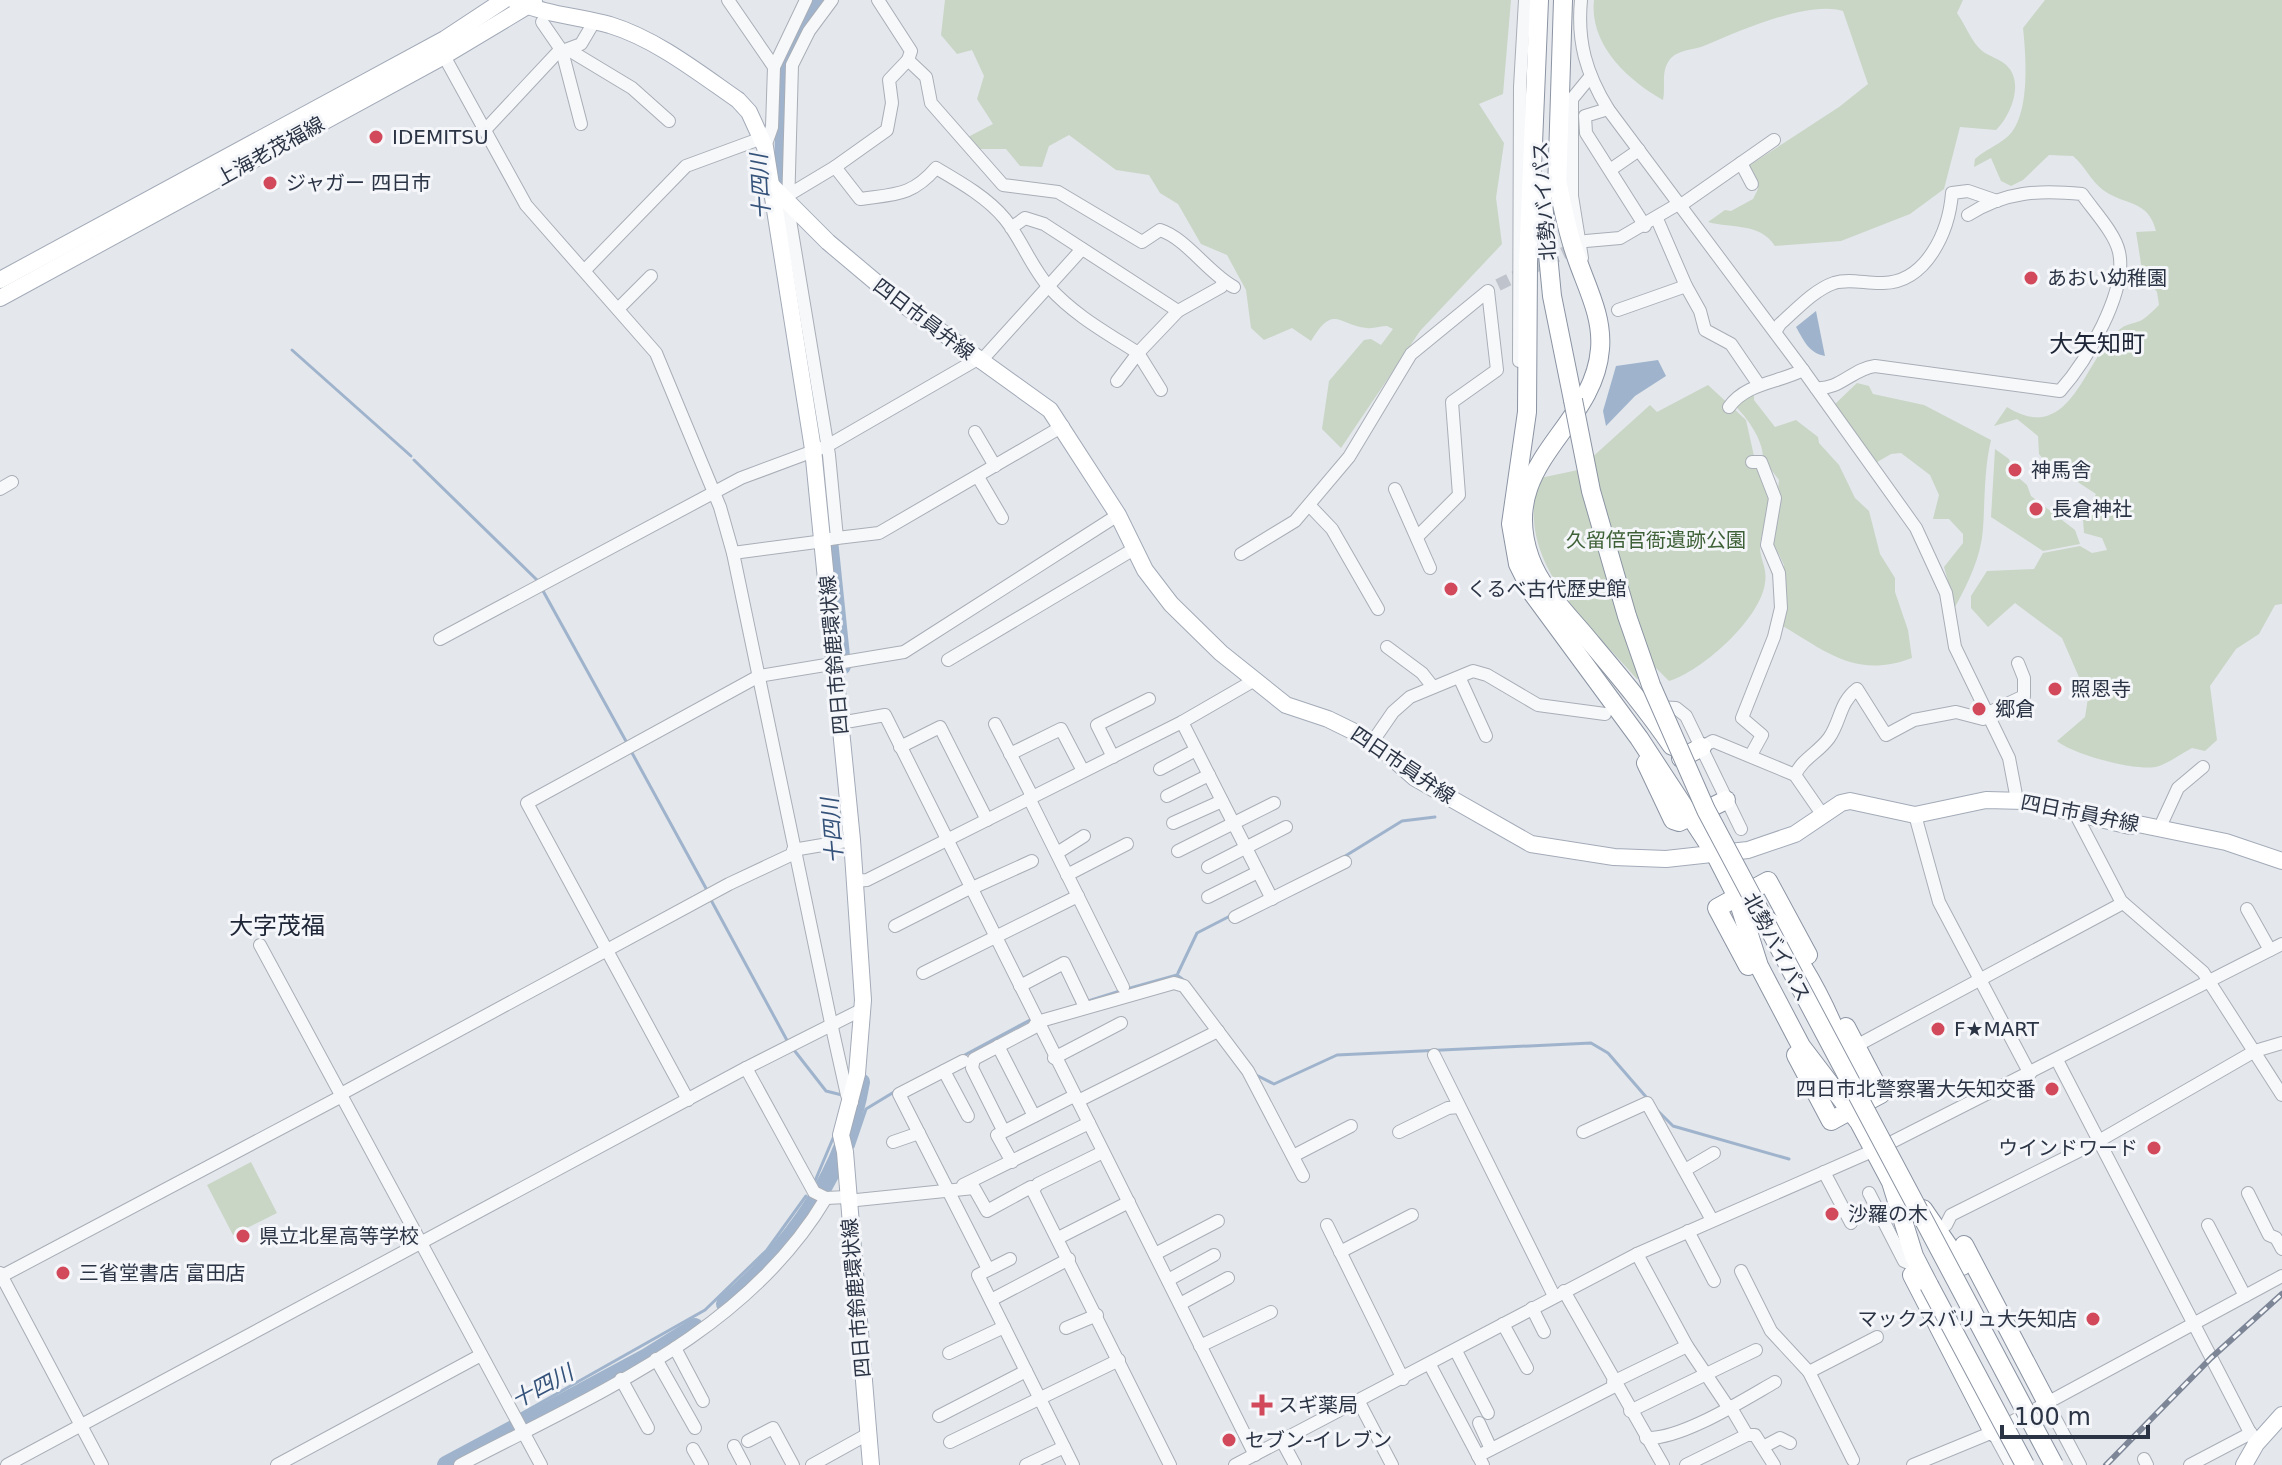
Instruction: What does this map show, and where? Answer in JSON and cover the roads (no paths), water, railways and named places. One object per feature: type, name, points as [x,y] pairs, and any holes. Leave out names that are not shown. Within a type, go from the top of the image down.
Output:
[{"type":"highway","points":[[1539,0],[1528,263],[1527,412],[1511,524],[1518,564],[1533,594],[1639,738],[1700,812]]},
{"type":"highway","name":"北勢バイパス","points":[[1539,0],[1543,213],[1552,296],[1591,491],[1618,590],[1651,685],[1683,760],[1740,877],[2054,1465]]},
{"type":"highway","name":"北勢バイパス","points":[[1563,0],[1557,180],[1560,293],[1573,400]]},
{"type":"highway","points":[[1557,180],[1567,230],[1598,316],[1598,364],[1584,397],[1533,474],[1524,506],[1530,559],[1550,593],[1681,758],[1700,812],[1742,895],[1753,951],[1779,1015],[1807,1055],[1857,1107],[1880,1148],[1962,1266],[2068,1465]]},
{"type":"highway","points":[[1639,738],[1659,727]]},
{"type":"highway","points":[[1681,758],[1702,747]]},
{"type":"highway","points":[[1700,812],[1726,800]]},
{"type":"highway","points":[[1742,895],[1768,881],[1822,993],[1844,1049],[1857,1107]]},
{"type":"highway","points":[[1779,1015],[1822,993]]},
{"type":"highway","points":[[1822,993],[1856,1046],[1881,1094],[1857,1107]]},
{"type":"highway","points":[[1880,1148],[1899,1201],[1915,1282],[1993,1432]]},
{"type":"highway","points":[[1929,1216],[1946,1225],[1965,1247],[2047,1403]]},
{"type":"highway","points":[[1912,1260],[1929,1285],[2025,1465]]},
{"type":"main road","name":"上海老茂福線","points":[[0,280],[445,39],[504,0]]},
{"type":"main road","name":"上海老茂福線","points":[[0,298],[444,56],[527,2]]},
{"type":"main road","name":"四日市鈴鹿環状線","points":[[527,2],[639,36],[707,77],[749,112],[781,192],[820,448],[845,723],[852,840],[859,881],[863,1009],[852,1102],[843,1146],[871,1465]]},
{"type":"main road","name":"四日市員弁線","points":[[781,192],[865,274],[978,361],[1028,392],[1063,426],[1118,515],[1145,570],[1190,626],[1253,681],[1286,705],[1328,719],[1373,741],[1415,778],[1531,844],[1614,857],[1666,859],[1779,842],[1822,814],[1850,801],[1915,815],[1986,800],[2017,800],[2130,826],[2160,827],[2226,842],[2282,861]]},
{"type":"main road","points":[[2244,1465],[2253,1438],[2282,1415]]},
{"type":"street","points":[[728,0],[774,67]]},
{"type":"street","points":[[585,270],[686,166],[763,143],[772,127],[774,67],[806,0]]},
{"type":"street","points":[[792,272],[781,192],[792,65],[809,31],[832,0]]},
{"type":"street","points":[[781,192],[835,167],[887,130],[892,103],[889,80],[908,60],[911,51],[878,0]]},
{"type":"street","points":[[1525,0],[1520,87],[1518,358],[1527,412]]},
{"type":"street","points":[[1581,0],[1579,35],[1590,77],[1608,109],[1803,370],[1916,528],[1946,593],[1955,647],[2009,758],[2017,800]]},
{"type":"street","points":[[542,22],[566,51],[632,88],[669,121]]},
{"type":"street","points":[[485,130],[566,51],[585,40],[594,22]]},
{"type":"street","points":[[566,51],[581,124]]},
{"type":"street","points":[[444,56],[526,205],[656,353],[714,491],[733,553],[831,1023],[847,1095],[852,1102]]},
{"type":"street","points":[[908,60],[926,77],[931,103],[1003,185],[1058,192],[1142,242],[1160,230],[1172,234],[1229,284],[1178,311],[1138,353],[1117,381]]},
{"type":"street","points":[[1583,277],[1572,196],[1572,99],[1590,77]]},
{"type":"street","points":[[1608,109],[1585,116],[1586,133],[1645,226]]},
{"type":"street","points":[[1586,241],[1620,238],[1645,226],[1774,140]]},
{"type":"street","points":[[1610,170],[1639,150]]},
{"type":"street","points":[[1741,163],[1752,184]]},
{"type":"street","points":[[835,167],[860,199],[917,188],[936,168],[965,185],[1005,218],[1047,285],[1072,311],[1138,353],[1161,390]]},
{"type":"street","points":[[1775,332],[1788,316],[1830,285],[1847,281],[1901,281],[1917,272],[1930,256],[1943,228],[1952,193],[1968,191],[1997,201]]},
{"type":"street","points":[[1816,388],[1835,387],[1856,370],[1875,366],[2060,391],[2076,373],[2118,292],[2119,251],[2082,194],[2020,192],[1968,215]]},
{"type":"street","points":[[1011,228],[1025,218],[1044,224],[1178,311]]},
{"type":"street","points":[[1657,219],[1700,311],[1705,330],[1731,344],[1759,385]]},
{"type":"street","points":[[440,639],[714,491],[820,448],[978,361],[1082,249]]},
{"type":"street","points":[[618,309],[651,276]]},
{"type":"street","points":[[1618,310],[1686,286]]},
{"type":"street","points":[[1241,554],[1288,526],[1310,506],[1349,457],[1411,354],[1493,288],[1497,370],[1452,402],[1459,495],[1417,537]]},
{"type":"street","points":[[1729,407],[1735,398],[1759,385],[1803,370]]},
{"type":"street","points":[[733,553],[879,533],[1063,426]]},
{"type":"street","points":[[975,432],[995,466]]},
{"type":"street","points":[[1751,755],[1762,735],[1742,718],[1774,637],[1781,601],[1779,573],[1767,545],[1775,498],[1761,462],[1752,462]]},
{"type":"street","points":[[978,477],[1002,518]]},
{"type":"street","points":[[1395,489],[1430,568]]},
{"type":"street","points":[[1310,506],[1332,529],[1378,609]]},
{"type":"street","points":[[688,1100],[527,803],[759,676],[839,665],[914,647],[1118,515]]},
{"type":"street","points":[[948,660],[1134,549]]},
{"type":"street","points":[[1387,647],[1422,673],[1433,687]]},
{"type":"street","points":[[1795,775],[1804,760],[1831,735],[1841,705],[1857,689],[1886,735],[1923,718],[1956,712],[1983,719],[1988,713],[2024,696],[2024,678],[2018,663]]},
{"type":"street","points":[[1373,741],[1391,715],[1410,697],[1460,679],[1473,671],[1493,678],[1526,702],[1605,714]]},
{"type":"street","points":[[1460,679],[1486,736]]},
{"type":"street","points":[[859,881],[1182,722],[1253,681]]},
{"type":"street","points":[[1113,757],[1097,725],[1149,699]]},
{"type":"street","points":[[1654,707],[1681,711],[1702,747],[1741,829]]},
{"type":"street","points":[[845,723],[883,714],[1255,1455]]},
{"type":"street","points":[[1182,722],[1271,896]]},
{"type":"street","points":[[995,724],[1123,987]]},
{"type":"street","points":[[900,747],[940,727],[987,820]]},
{"type":"street","points":[[1010,754],[1061,729],[1083,771]]},
{"type":"street","points":[[1702,747],[1713,741],[1795,775],[1822,814]]},
{"type":"street","points":[[1160,769],[1196,750]]},
{"type":"street","points":[[2160,827],[2178,788],[2203,767]]},
{"type":"street","points":[[1167,796],[1209,775]]},
{"type":"street","points":[[1173,823],[1222,801]]},
{"type":"street","points":[[1178,851],[1274,803]]},
{"type":"street","points":[[2075,813],[2123,903],[2194,960],[2282,1095]]},
{"type":"street","points":[[1915,815],[1939,902],[2030,1074]]},
{"type":"street","points":[[1208,867],[1286,827]]},
{"type":"street","points":[[1057,853],[1084,836]]},
{"type":"street","points":[[102,1465],[1,1276],[729,884],[794,851],[852,840]]},
{"type":"street","points":[[1067,875],[1127,844]]},
{"type":"street","points":[[895,926],[1032,861]]},
{"type":"street","points":[[1235,917],[1271,896],[1345,862]]},
{"type":"street","points":[[1208,897],[1258,872]]},
{"type":"street","points":[[923,973],[1078,896]]},
{"type":"street","points":[[1856,1046],[2123,903]]},
{"type":"street","points":[[2247,909],[2270,950]]},
{"type":"street","points":[[1235,1465],[1637,1254],[1880,1148],[2282,944]]},
{"type":"street","points":[[260,945],[541,1465]]},
{"type":"street","points":[[1020,986],[1064,963],[1084,1004]]},
{"type":"street","points":[[1003,1130],[972,1065],[976,1057],[998,1046],[1036,1019],[1174,983],[1184,986],[1255,1081],[1303,1176]]},
{"type":"street","points":[[7,1465],[789,1044],[863,1009]]},
{"type":"street","points":[[1054,1058],[1121,1023]]},
{"type":"street","points":[[1012,1162],[997,1135],[1003,1130],[1218,1031]]},
{"type":"street","points":[[1946,1225],[1951,1215],[2097,1142],[2255,1051],[2282,1043]]},
{"type":"street","points":[[998,1046],[1034,1116]]},
{"type":"street","points":[[1434,1055],[1559,1293],[1663,1465]]},
{"type":"street","points":[[2057,1060],[2253,1438],[2190,1465]]},
{"type":"street","points":[[963,1061],[899,1094],[988,1269]]},
{"type":"street","points":[[746,1068],[814,1192],[826,1198],[847,1199],[974,1188],[987,1211]]},
{"type":"street","points":[[944,1071],[968,1116]]},
{"type":"street","points":[[1583,1132],[1647,1103],[1712,1220]]},
{"type":"street","points":[[1399,1132],[1448,1108],[1459,1107]]},
{"type":"street","points":[[950,1192],[1089,1123]]},
{"type":"street","points":[[1293,1156],[1351,1126]]},
{"type":"street","points":[[893,1142],[919,1133]]},
{"type":"street","points":[[1033,1190],[1038,1184],[1103,1152]]},
{"type":"street","points":[[1685,1170],[1714,1153]]},
{"type":"street","points":[[1824,1172],[1851,1223]]},
{"type":"street","points":[[965,1223],[1031,1187],[1170,1465]]},
{"type":"street","points":[[1869,1193],[1904,1261],[1912,1260]]},
{"type":"street","points":[[2248,1193],[2269,1235],[2276,1238],[2282,1249]]},
{"type":"street","points":[[460,1465],[478,1461],[521,1428],[621,1379],[708,1327],[745,1296],[793,1245],[826,1198]]},
{"type":"street","points":[[1058,1238],[1129,1202]]},
{"type":"street","points":[[1340,1252],[1412,1215]]},
{"type":"street","points":[[1155,1254],[1218,1221]]},
{"type":"street","points":[[1327,1225],[1403,1379]]},
{"type":"street","points":[[2208,1225],[2245,1296]]},
{"type":"street","points":[[1688,1231],[1714,1281]]},
{"type":"street","points":[[1637,1254],[1687,1346],[1747,1435]]},
{"type":"street","points":[[1168,1280],[1214,1255]]},
{"type":"street","points":[[1010,1259],[978,1275],[1073,1465]]},
{"type":"street","points":[[991,1300],[1069,1259]]},
{"type":"street","points":[[1741,1271],[1771,1331],[1809,1372],[1851,1463]]},
{"type":"street","points":[[1913,1465],[1993,1432],[2282,1276]]},
{"type":"street","points":[[1180,1304],[1228,1278]]},
{"type":"street","points":[[1532,1308],[1544,1332]]},
{"type":"street","points":[[1200,1346],[1271,1312]]},
{"type":"street","points":[[1066,1328],[1097,1315]]},
{"type":"street","points":[[1503,1324],[1527,1368]]},
{"type":"street","points":[[949,1353],[1004,1327]]},
{"type":"street","points":[[1809,1372],[1877,1337]]},
{"type":"street","points":[[1430,1365],[1480,1460],[1491,1449],[1687,1346]]},
{"type":"street","points":[[675,1348],[703,1401]]},
{"type":"street","points":[[1630,1411],[1756,1350]]},
{"type":"street","points":[[1456,1351],[1488,1413]]},
{"type":"street","points":[[277,1465],[481,1355]]},
{"type":"street","points":[[656,1359],[695,1428]]},
{"type":"street","points":[[950,1442],[1119,1360]]},
{"type":"street","points":[[939,1416],[1026,1371]]},
{"type":"street","points":[[621,1379],[648,1428]]},
{"type":"street","points":[[1646,1438],[1661,1437],[1729,1407],[1775,1382]]},
{"type":"street","points":[[1359,1402],[1392,1465]]},
{"type":"street","points":[[2047,1403],[2080,1465]]},
{"type":"street","points":[[1479,1423],[1491,1449]]},
{"type":"street","points":[[748,1441],[773,1428],[793,1465]]},
{"type":"street","points":[[1993,1432],[2011,1465]]},
{"type":"street","points":[[812,1465],[868,1434]]},
{"type":"street","points":[[1686,1465],[1747,1435],[1755,1435],[1774,1465]]},
{"type":"street","points":[[1763,1447],[1780,1438],[1790,1443]]},
{"type":"street","points":[[1282,1441],[1295,1465]]},
{"type":"street","points":[[734,1446],[744,1465]]},
{"type":"street","points":[[1026,1465],[1064,1447]]},
{"type":"street","points":[[693,1449],[702,1465]]},
{"type":"water","points":[[1816,311],[1825,356],[1804,342],[1796,327]]},
{"type":"water","points":[[1658,360],[1666,376],[1635,396],[1606,426],[1603,411],[1616,366]]},
{"type":"waterway","name":"十四川","points":[[782,206],[786,61],[819,0]]},
{"type":"waterway","points":[[292,350],[411,456]]},
{"type":"waterway","name":"十四川","points":[[818,433],[842,666]]},
{"type":"waterway","points":[[414,460],[537,580]]},
{"type":"waterway","points":[[542,589],[627,743]]},
{"type":"waterway","points":[[631,751],[708,892]]},
{"type":"waterway","points":[[1342,858],[1402,821],[1435,817]]},
{"type":"waterway","points":[[711,900],[789,1044]]},
{"type":"waterway","points":[[1178,973],[1197,933],[1232,915]]},
{"type":"waterway","points":[[1177,975],[1186,982]]},
{"type":"waterway","points":[[1127,989],[1177,975]]},
{"type":"waterway","points":[[1085,1002],[1120,991]]},
{"type":"waterway","points":[[961,1057],[1032,1019]]},
{"type":"waterway","points":[[1256,1075],[1274,1084],[1337,1055],[1591,1043],[1608,1053],[1647,1098]]},
{"type":"waterway","points":[[794,1050],[826,1091],[842,1095]]},
{"type":"waterway","name":"十四川","points":[[725,1304],[773,1257],[813,1205],[843,1146],[861,1082]]},
{"type":"waterway","points":[[853,1147],[866,1109],[894,1092]]},
{"type":"waterway","points":[[1657,1110],[1673,1126],[1789,1159]]},
{"type":"waterway","points":[[815,1181],[834,1136]]},
{"type":"waterway","name":"十四川","points":[[831,1171],[838,1164]]},
{"type":"waterway","points":[[519,1415],[705,1310],[767,1250],[806,1196]]},
{"type":"waterway","name":"十四川","points":[[446,1465],[647,1357],[695,1327]]},
{"type":"tunnel","points":[[1498,285],[1580,245]]},
{"type":"railway","points":[[2106,1465],[2211,1358],[2282,1294]]},
{"type":"place","name":"IDEMITSU","points":[[376,137]]},
{"type":"place","name":"ジャガー 四日市","points":[[270,183]]},
{"type":"place","name":"あおい幼稚園","points":[[2031,278]]},
{"type":"place","name":"神馬舎","points":[[2015,470]]},
{"type":"place","name":"長倉神社","points":[[2036,509]]},
{"type":"place","name":"くるべ古代歴史館","points":[[1451,589]]},
{"type":"place","name":"照恩寺","points":[[2055,689]]},
{"type":"place","name":"郷倉","points":[[1979,709]]},
{"type":"place","name":"F★MART","points":[[1938,1029]]},
{"type":"place","name":"四日市北警察署大矢知交番","points":[[2052,1089]]},
{"type":"place","name":"ウインドワード","points":[[2154,1148]]},
{"type":"place","name":"沙羅の木","points":[[1832,1214]]},
{"type":"place","name":"県立北星高等学校","points":[[243,1236]]},
{"type":"place","name":"三省堂書店 富田店","points":[[63,1273]]},
{"type":"place","name":"マックスバリュ大矢知店","points":[[2093,1319]]},
{"type":"place","name":"スギ薬局","points":[[1262,1405]]},
{"type":"place","name":"セブン-イレブン","points":[[1229,1440]]},
{"type":"district","name":"大矢知町","points":[[2097,344]]},
{"type":"district","name":"大字茂福","points":[[277,926]]},
{"type":"park label","name":"久留倍官衙遺跡公園","points":[[1656,540]]}]
